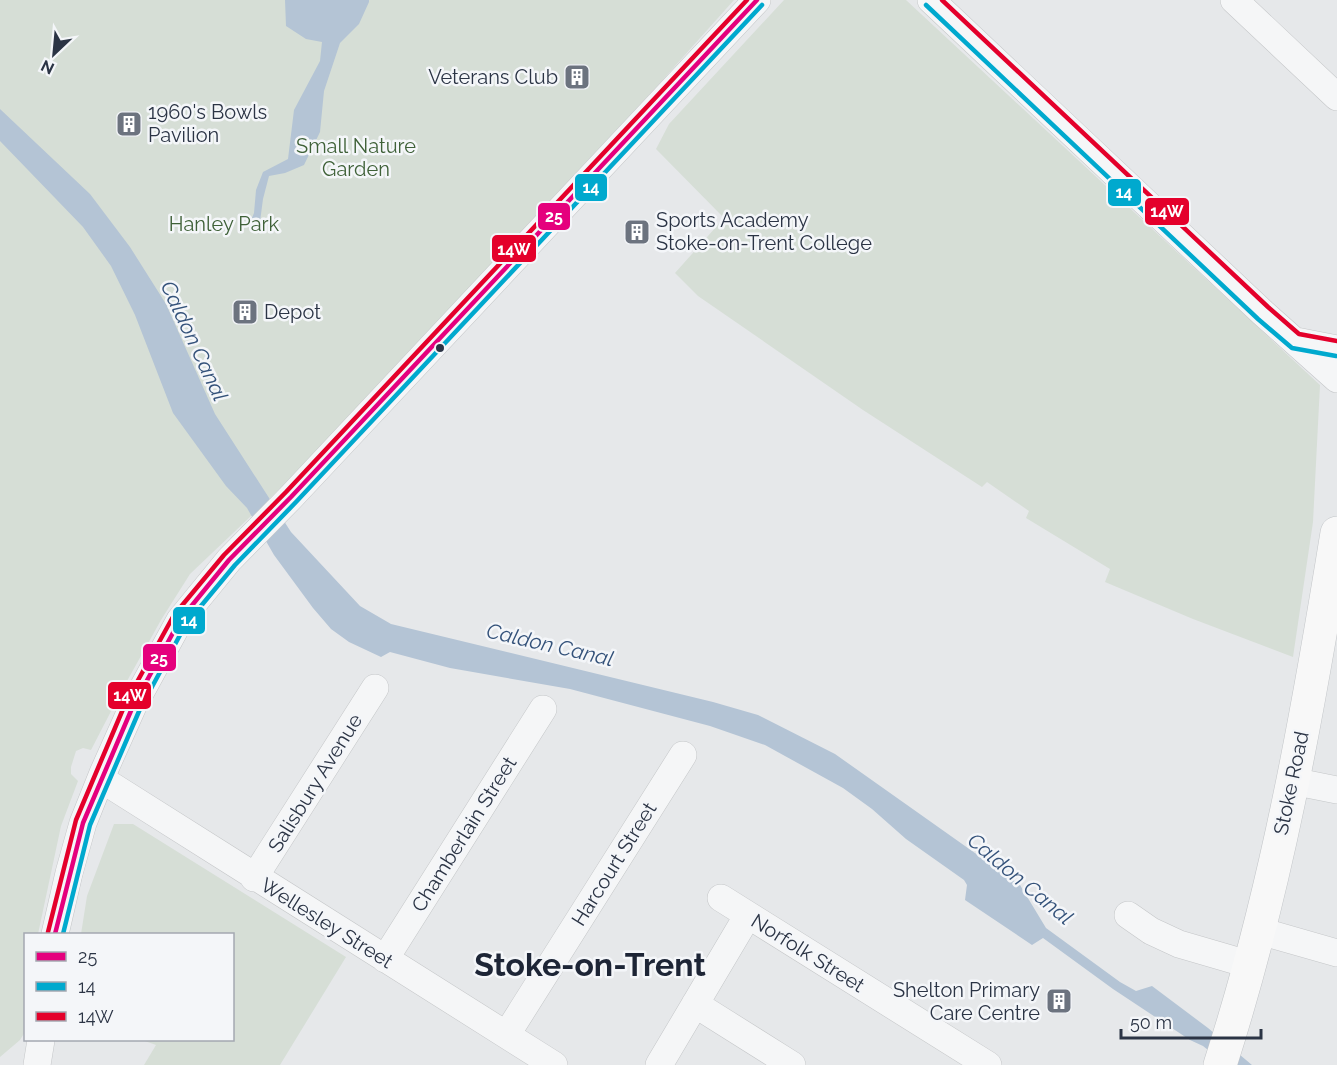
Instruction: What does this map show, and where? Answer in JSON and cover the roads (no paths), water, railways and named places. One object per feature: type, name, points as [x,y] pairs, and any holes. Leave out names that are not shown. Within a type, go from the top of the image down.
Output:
[{"type":"main road","name":"Stoke Road","points":[[1220,1064],[1260,931],[1292,781],[1329,633],[1337,533]]},
{"type":"street","points":[[55,933],[83,823],[133,706],[180,620],[254,533],[291,497],[757,0]]},
{"type":"street","points":[[931,0],[1125,185],[1296,341],[1308,355],[1337,378]]},
{"type":"street","points":[[1234,0],[1337,97]]},
{"type":"street","points":[[1296,341],[1337,349]]},
{"type":"street","name":"Salisbury Avenue","points":[[254,878],[375,688]]},
{"type":"street","name":"Chamberlain Street","points":[[385,958],[543,709]]},
{"type":"street","name":"Harcourt Street","points":[[507,1034],[683,755]]},
{"type":"street","name":"Wellesley Street","points":[[101,779],[254,878],[554,1065]]},
{"type":"street","points":[[1292,781],[1337,790]]},
{"type":"street","name":"Norfolk Street","points":[[721,898],[988,1065]]},
{"type":"street","points":[[660,1065],[748,915]]},
{"type":"street","points":[[1128,915],[1151,931],[1179,944],[1251,965]]},
{"type":"street","points":[[1260,931],[1337,953]]},
{"type":"street","points":[[696,1004],[792,1065]]},
{"type":"street","points":[[37,1065],[40,1041]]},
{"type":"water","points":[[285,0],[369,0],[369,2],[359,24],[340,43],[324,91],[320,132],[304,165],[285,173],[269,176],[259,229],[249,225],[254,213],[256,190],[263,172],[288,159],[294,110],[320,61],[322,42],[306,39],[286,26]]},
{"type":"water","points":[[0,109],[90,194],[130,247],[166,304],[215,414],[291,532],[360,606],[391,624],[758,715],[835,754],[1020,885],[1046,928],[1120,982],[1136,991],[1152,986],[1252,1065],[1227,1065],[1203,1046],[1190,1040],[1113,989],[1043,938],[1032,945],[965,900],[967,885],[964,880],[906,839],[872,809],[843,788],[765,745],[710,726],[570,689],[450,668],[390,652],[381,657],[349,642],[331,629],[274,555],[247,508],[226,486],[173,413],[135,315],[111,266],[83,227],[0,141]]},
{"type":"place","name":"Veterans Club","points":[[577,77]]},
{"type":"place","name":"1960's Bowls Pavilion","points":[[129,124]]},
{"type":"place","name":"Sports Academy Stoke-on-Trent College","points":[[637,232]]},
{"type":"place","name":"Depot","points":[[245,312]]},
{"type":"place","name":"Shelton Primary Care Centre","points":[[1059,1001]]},
{"type":"district","name":"Stoke-on-Trent","points":[[590,965]]},
{"type":"park label","name":"Small Nature Garden","points":[[356,158]]},
{"type":"park label","name":"Hanley Park","points":[[224,224]]},
{"type":"water label","name":"Caldon Canal","points":[[194,341]]},
{"type":"water label","name":"Caldon Canal","points":[[550,645]]},
{"type":"water label","name":"Caldon Canal","points":[[1020,879]]}]
